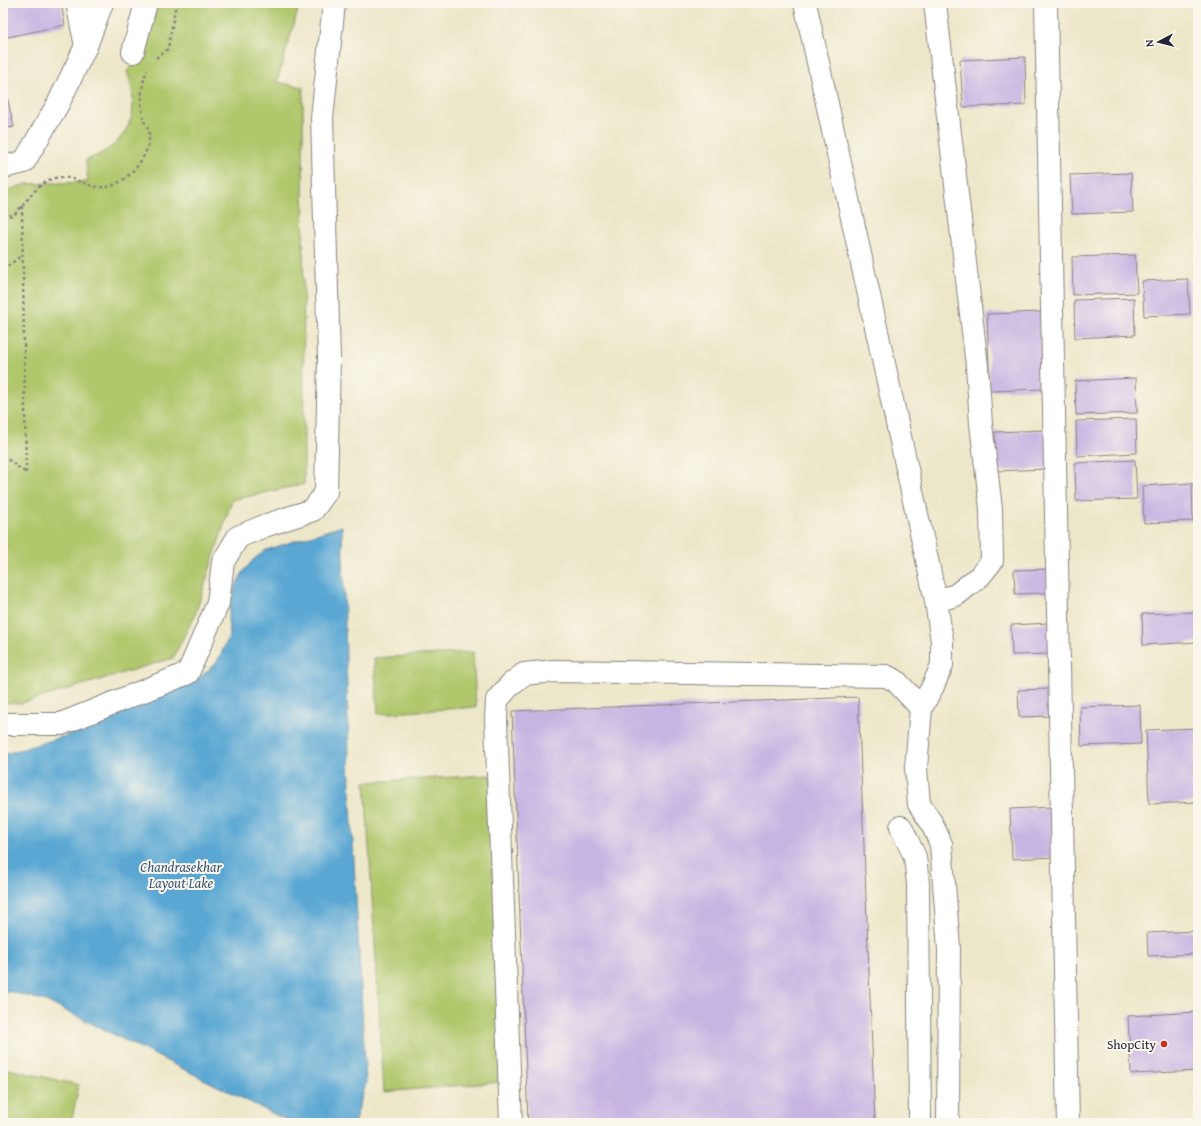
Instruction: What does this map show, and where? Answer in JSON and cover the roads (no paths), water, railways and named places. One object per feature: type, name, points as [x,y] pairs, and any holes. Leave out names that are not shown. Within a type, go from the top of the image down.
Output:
[{"type":"street","points":[[77,3],[86,46]]},
{"type":"street","points":[[3,167],[24,162],[58,104],[86,46],[102,3]]},
{"type":"street","points":[[133,52],[146,3]]},
{"type":"street","points":[[3,724],[61,724],[188,672],[218,603],[223,562],[238,538],[264,526],[313,510],[326,492],[329,358],[322,118],[334,3]]},
{"type":"street","points":[[805,3],[936,601],[942,641],[942,665],[921,708],[916,768],[918,804],[931,822],[941,844],[949,949],[948,1123]]},
{"type":"street","points":[[935,3],[977,366],[981,424],[991,509],[993,545],[992,561],[980,576],[956,596],[936,601]]},
{"type":"street","points":[[1046,3],[1068,1123]]},
{"type":"street","points":[[511,1123],[496,719],[497,700],[511,684],[524,674],[554,671],[886,676],[896,681],[921,708]]},
{"type":"street","points":[[901,827],[915,857],[918,884],[920,1123]]},
{"type":"water","name":"Chandrasekhar Layout Lake","points":[[342,526],[350,787],[366,1083],[355,1121],[352,1123],[292,1123],[46,1001],[8,991],[3,992],[3,755],[81,731],[196,681],[217,662],[230,635],[228,619],[235,587],[243,572],[253,560],[266,550]]},
{"type":"place","name":"ShopCity","points":[[1164,1044]]}]
